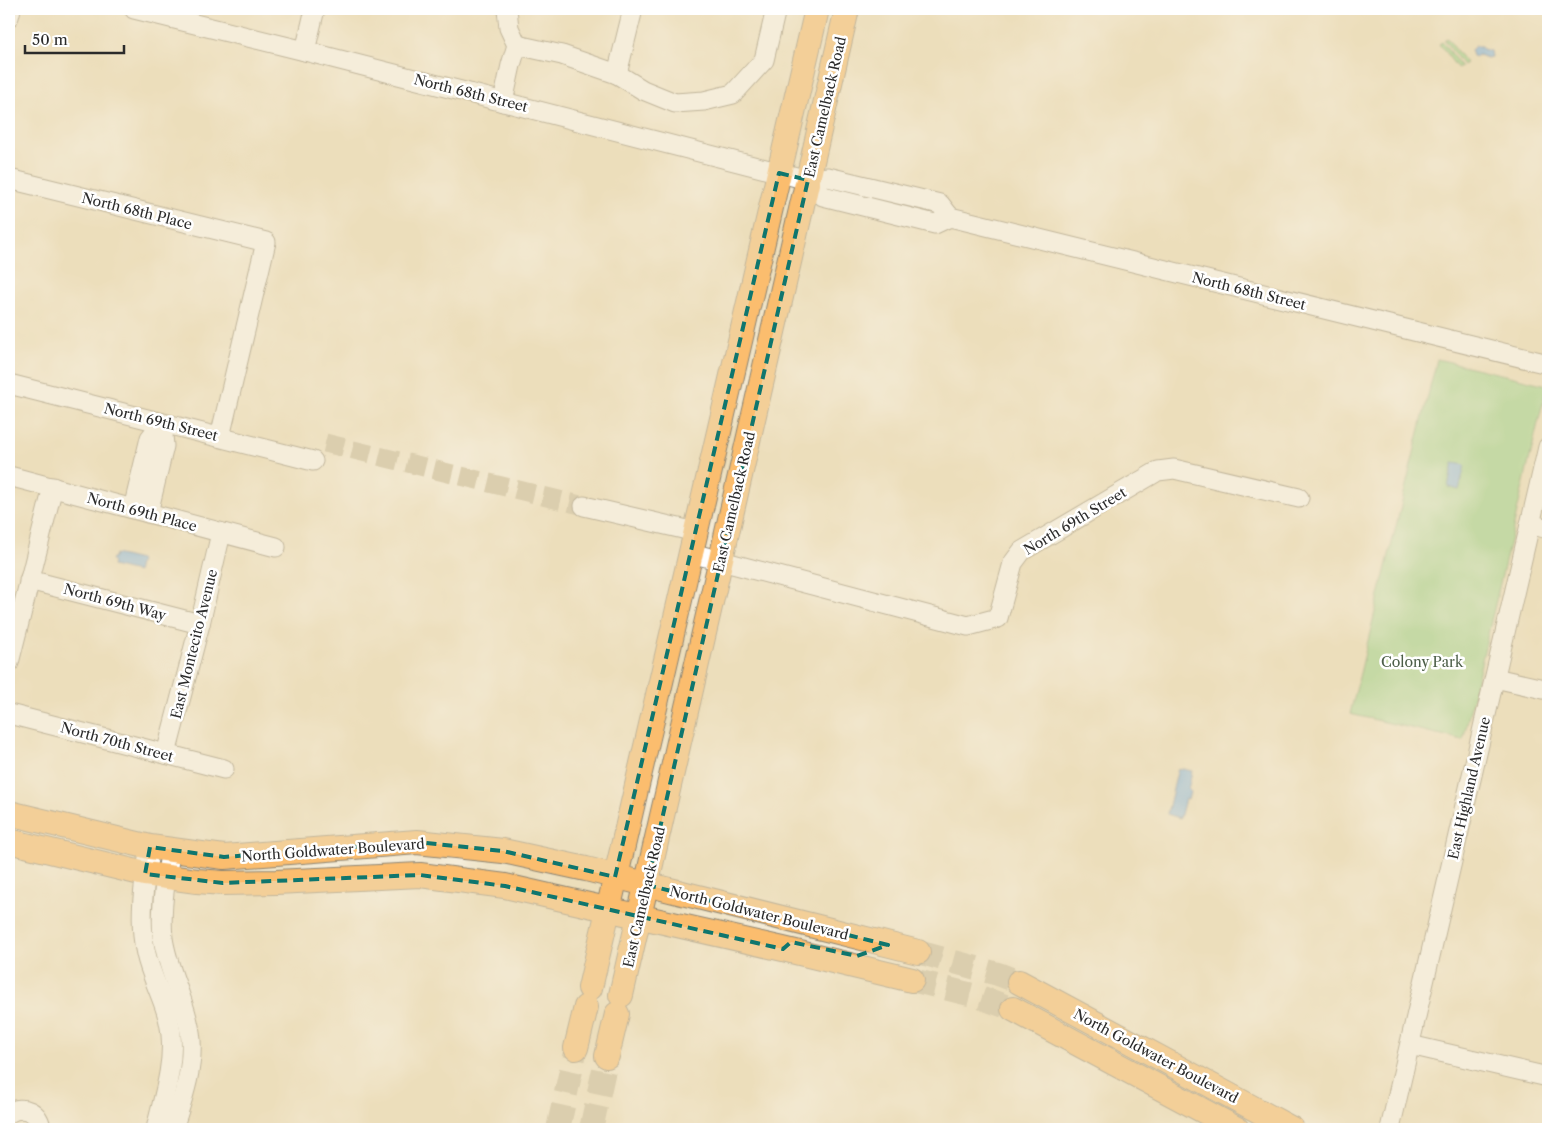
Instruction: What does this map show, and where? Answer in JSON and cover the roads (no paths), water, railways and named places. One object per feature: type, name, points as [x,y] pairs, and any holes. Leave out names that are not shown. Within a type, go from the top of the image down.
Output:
[{"type":"main road","points":[[576,1048],[817,9]]},
{"type":"main road","name":"East Camelback Road","points":[[607,1056],[847,9]]},
{"type":"main road","name":"North Goldwater Boulevard","points":[[9,813],[160,849],[224,857],[417,842],[504,851],[888,945],[915,966],[888,958],[859,967],[505,886],[420,875],[223,883],[156,876],[9,841]]},
{"type":"main road","points":[[783,949],[793,942],[857,956],[888,945]]},
{"type":"main road","name":"North Goldwater Boulevard","points":[[1019,982],[1292,1129]]},
{"type":"main road","name":"North Goldwater Boulevard","points":[[1013,1009],[1237,1129]]},
{"type":"street","points":[[9,17],[11,9]]},
{"type":"street","name":"North 68th Street","points":[[134,9],[779,173],[808,180],[828,177],[940,204],[950,217],[1548,364]]},
{"type":"street","points":[[305,51],[315,9]]},
{"type":"street","points":[[507,9],[509,28],[518,45],[562,55],[617,74],[643,90],[675,103],[704,101],[733,94],[764,60],[776,9]]},
{"type":"street","points":[[617,74],[633,9]]},
{"type":"street","points":[[503,102],[510,65],[518,45]]},
{"type":"street","name":"North 68th Place","points":[[9,179],[266,242],[220,437]]},
{"type":"street","name":"North 69th Street","points":[[9,384],[314,461]]},
{"type":"street","points":[[140,511],[164,446],[162,423]]},
{"type":"street","name":"East Highland Avenue","points":[[1390,1129],[1495,678],[1539,526],[1548,447]]},
{"type":"street","name":"North 69th Street","points":[[584,506],[694,543],[721,561],[968,626],[998,618],[1013,563],[1022,551],[1158,471],[1174,469],[1299,498]]},
{"type":"street","name":"North 69th Place","points":[[9,476],[221,534],[276,547]]},
{"type":"street","points":[[9,663],[53,487]]},
{"type":"street","name":"East Montecito Avenue","points":[[166,754],[221,534]]},
{"type":"street","name":"North 69th Way","points":[[29,580],[200,624]]},
{"type":"street","points":[[1495,678],[1548,690]]},
{"type":"street","name":"North 70th Street","points":[[9,714],[224,769]]},
{"type":"street","points":[[156,1129],[170,1072],[171,1034],[168,1016],[151,972],[142,930],[156,876],[160,849]]},
{"type":"street","points":[[156,876],[163,920],[163,938],[185,1012],[191,1041],[189,1077],[173,1129]]},
{"type":"street","points":[[1410,1045],[1548,1077]]},
{"type":"street","points":[[9,1113],[17,1109],[30,1110],[39,1120],[41,1129]]},
{"type":"water","points":[[1475,46],[1481,46],[1483,49],[1490,51],[1491,57],[1473,56],[1471,50]]},
{"type":"water","points":[[1453,463],[1465,465],[1459,490],[1448,487]]},
{"type":"water","points":[[115,554],[140,560],[137,572],[112,566],[113,562],[111,559]]},
{"type":"water","points":[[1178,768],[1192,771],[1188,800],[1185,799],[1180,818],[1167,814]]},
{"type":"tunnel","points":[[325,443],[584,506]]},
{"type":"tunnel","points":[[918,952],[998,974],[1019,982]]},
{"type":"tunnel","points":[[912,980],[977,996],[1013,1009]]},
{"type":"tunnel","points":[[558,1129],[576,1048]]},
{"type":"tunnel","points":[[591,1129],[607,1056]]},
{"type":"park label","name":"Colony Park","points":[[1422,662]]}]
